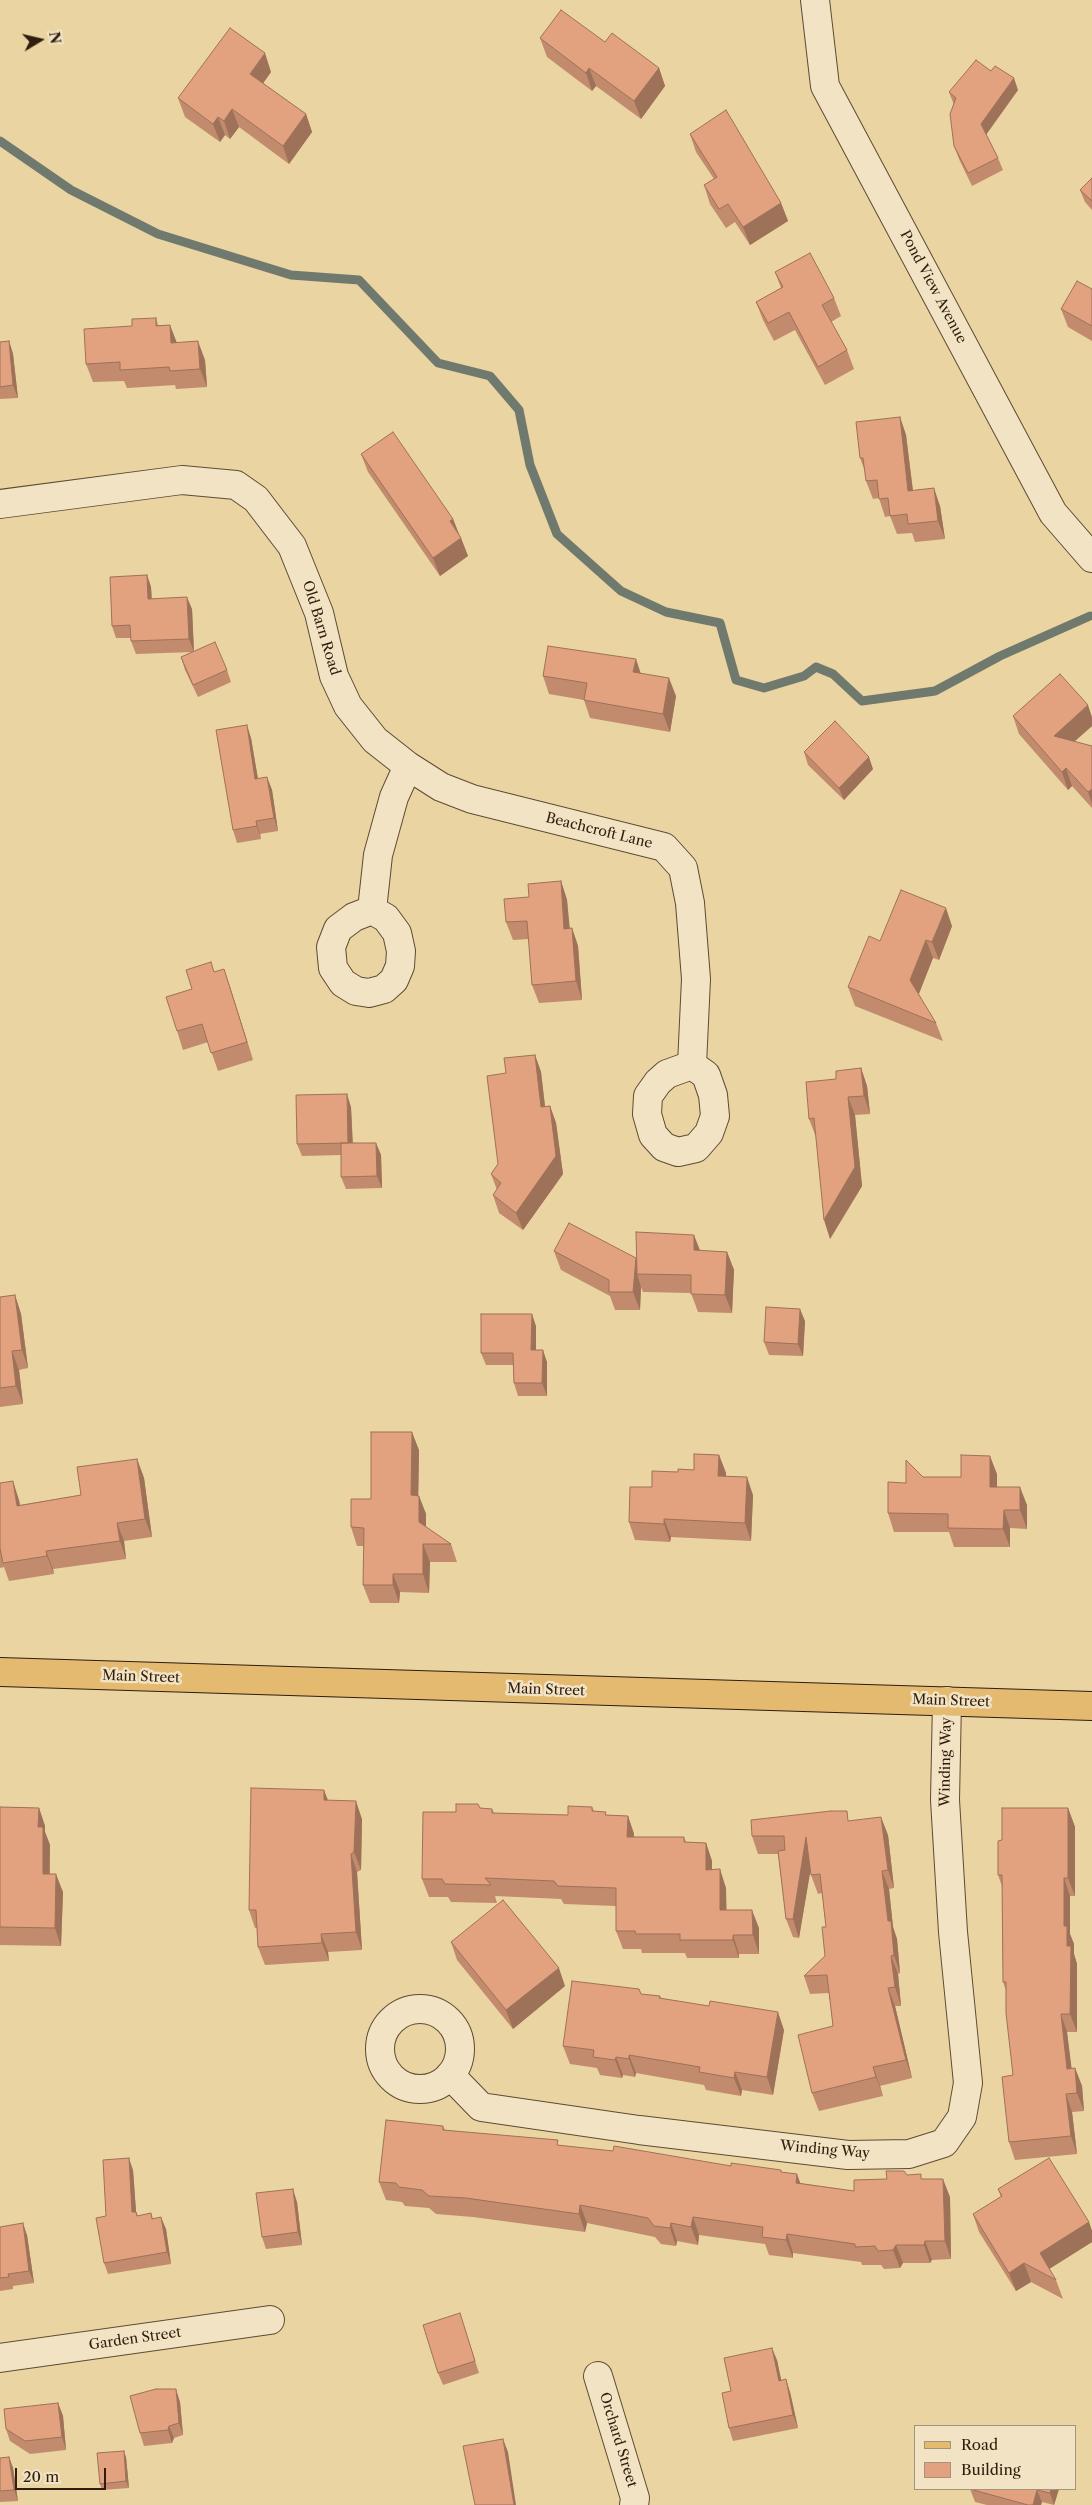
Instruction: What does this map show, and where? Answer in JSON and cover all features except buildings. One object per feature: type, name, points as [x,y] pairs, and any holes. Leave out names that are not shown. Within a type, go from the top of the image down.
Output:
[{"type":"main road","name":"Main Street","points":[[0,1672],[449,1688],[947,1700],[1092,1706]]},
{"type":"street","name":"Pond View Avenue","points":[[815,0],[825,86],[1053,513],[1092,558]]},
{"type":"street","name":"Old Barn Road","points":[[0,504],[182,480],[236,485],[256,499],[292,546],[316,604],[334,676],[348,706],[375,740],[408,766]]},
{"type":"street","points":[[372,910],[373,880],[380,846],[394,797],[408,766]]},
{"type":"street","name":"Beachcroft Lane","points":[[408,766],[441,787],[472,799],[664,847],[683,868],[690,902],[696,979],[692,1065]]},
{"type":"street","name":"Winding Way","points":[[450,2075],[480,2107],[639,2130],[848,2155],[909,2154],[944,2143],[962,2117],[968,2083],[953,1932],[945,1800],[947,1700]]},
{"type":"street","name":"Garden Street","points":[[0,2358],[270,2320]]},
{"type":"street","name":"Orchard Street","points":[[598,2376],[635,2498],[634,2505]]},
{"type":"waterway","points":[[0,141],[71,190],[158,234],[291,275],[359,280],[438,363],[490,376],[519,410],[530,465],[557,534],[621,591],[666,612],[720,623],[736,680],[764,688],[804,676],[816,667],[833,674],[862,701],[935,691],[1000,656],[1090,616]]}]
